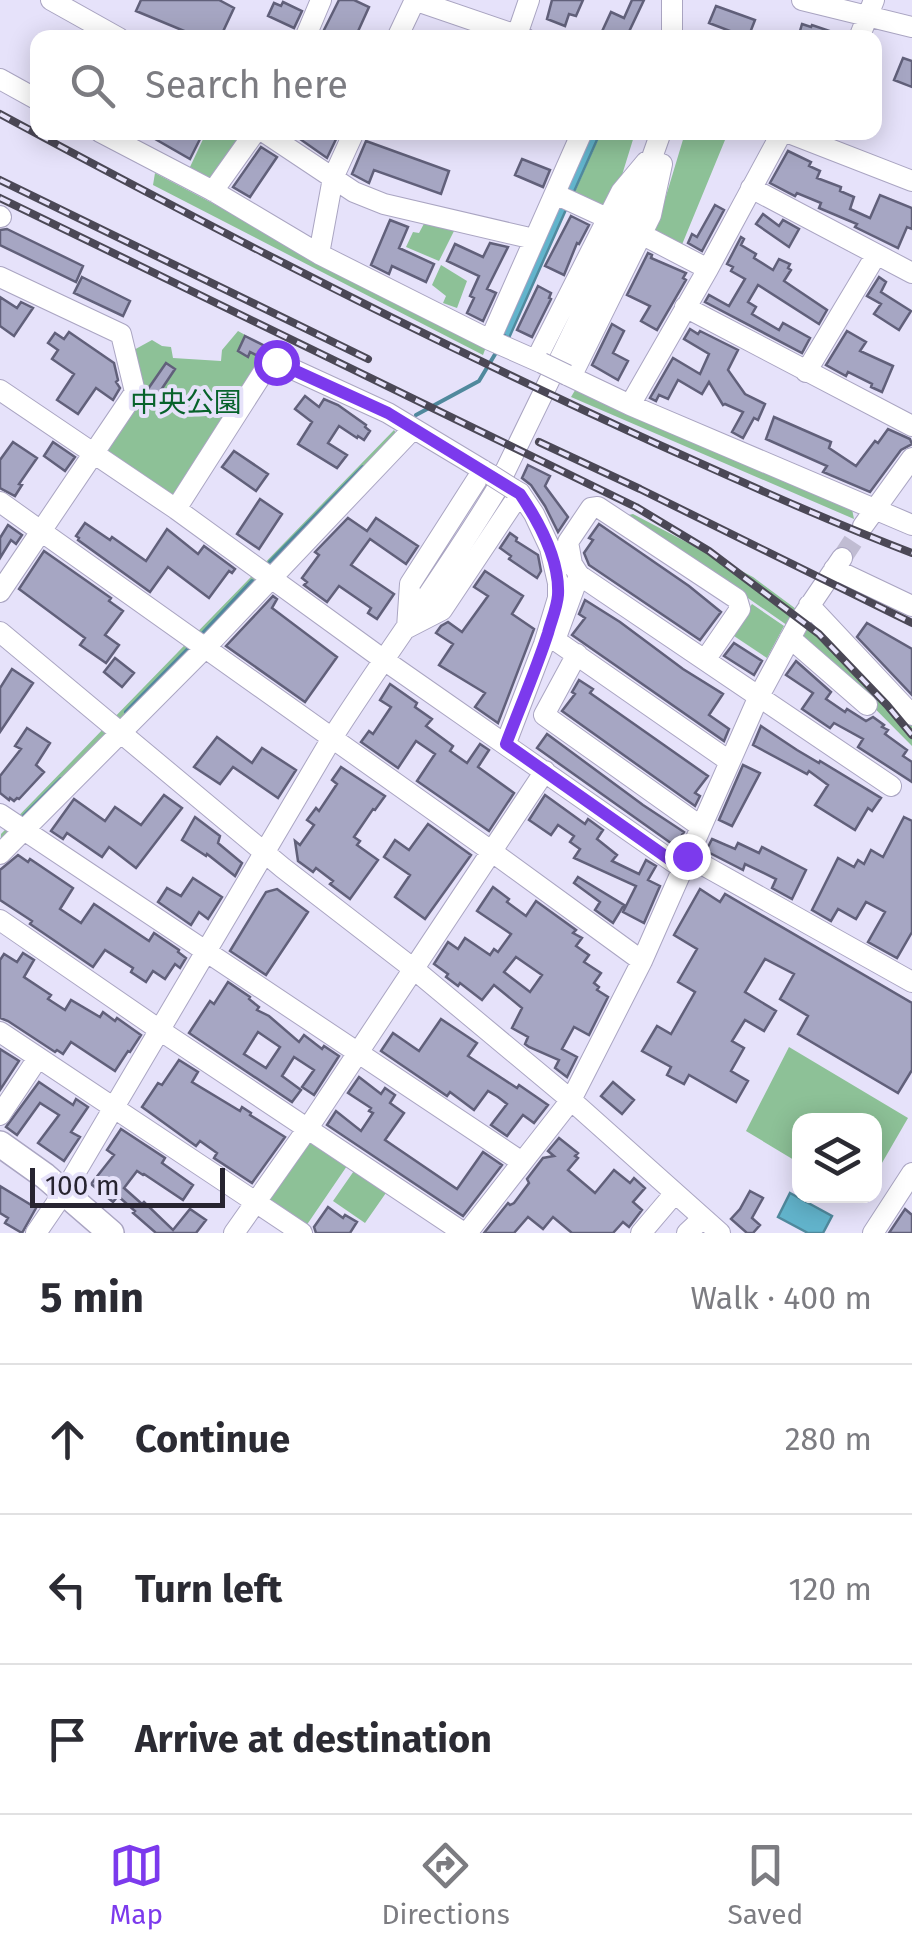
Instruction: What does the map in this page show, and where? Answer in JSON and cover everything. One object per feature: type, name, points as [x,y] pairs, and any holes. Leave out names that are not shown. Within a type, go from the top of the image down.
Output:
[{"type":"main road","points":[[0,1144],[111,1233]]},
{"type":"street","points":[[308,30],[321,0]]},
{"type":"street","points":[[401,30],[415,0],[503,30]]},
{"type":"street","points":[[522,30],[529,0]]},
{"type":"street","points":[[672,0],[672,30]]},
{"type":"street","points":[[802,0],[871,8],[912,27]]},
{"type":"street","points":[[61,2],[106,30]]},
{"type":"street","points":[[0,79],[30,96]]},
{"type":"street","points":[[115,140],[320,254],[498,343],[869,518],[912,525]]},
{"type":"street","points":[[213,191],[249,140]]},
{"type":"street","points":[[276,140],[354,192],[384,204],[534,239]]},
{"type":"street","points":[[320,254],[333,178],[350,140]]},
{"type":"street","points":[[498,343],[534,239],[562,197],[580,140]]},
{"type":"street","points":[[36,1233],[332,738],[467,538],[506,472],[637,200],[658,140]]},
{"type":"street","points":[[569,376],[651,215],[666,144],[664,140]]},
{"type":"street","points":[[630,405],[779,140]]},
{"type":"street","points":[[822,140],[912,181]]},
{"type":"street","points":[[539,362],[624,187],[654,157]]},
{"type":"street","points":[[751,188],[912,273]]},
{"type":"street","points":[[562,197],[607,218]]},
{"type":"street","points":[[642,234],[708,269]]},
{"type":"street","points":[[806,372],[876,256]]},
{"type":"street","points":[[0,277],[132,342],[135,392],[0,592]]},
{"type":"street","points":[[685,307],[912,426]]},
{"type":"street","points":[[176,509],[269,364],[276,362],[409,426],[517,491],[534,514],[550,548],[558,598],[506,744]]},
{"type":"street","points":[[0,390],[176,509],[384,660],[684,862],[912,982]]},
{"type":"street","points":[[0,854],[205,648],[409,426]]},
{"type":"street","points":[[869,518],[912,458]]},
{"type":"street","points":[[407,628],[410,584],[487,472]]},
{"type":"street","points":[[407,628],[442,610],[517,491]]},
{"type":"street","points":[[0,502],[492,850],[642,961]]},
{"type":"street","points":[[705,660],[740,609],[737,600],[598,507],[591,508],[568,542],[572,564],[579,574],[705,660],[891,786]]},
{"type":"street","points":[[0,920],[466,1233],[571,1100],[642,961],[759,696],[838,563],[912,606]]},
{"type":"street","points":[[579,574],[555,640],[729,761]]},
{"type":"street","points":[[809,606],[912,715]]},
{"type":"street","points":[[0,632],[571,1100],[720,1233]]},
{"type":"street","points":[[790,638],[867,705]]},
{"type":"street","points":[[577,654],[544,715],[700,826]]},
{"type":"street","points":[[234,1233],[545,771]]},
{"type":"street","points":[[0,814],[522,1162]]},
{"type":"street","points":[[0,1032],[302,1233]]},
{"type":"street","points":[[0,1115],[38,1058]]},
{"type":"street","points":[[873,1233],[912,1174]]},
{"type":"street","points":[[641,1233],[675,1193]]},
{"type":"street","points":[[688,1233],[703,1218]]},
{"type":"green space","points":[[203,140],[237,140],[210,179],[190,167]]},
{"type":"green space","points":[[598,140],[633,140],[618,188],[605,210],[573,196]]},
{"type":"green space","points":[[683,140],[725,140],[681,247],[650,234],[663,206]]},
{"type":"green space","points":[[155,173],[486,347],[483,355],[153,185]]},
{"type":"green space","points":[[427,218],[457,225],[439,261],[406,247],[413,232],[419,233]]},
{"type":"green space","points":[[441,265],[467,281],[457,308],[443,303],[446,296],[432,285]]},
{"type":"green space","name":"中央公園","points":[[238,331],[272,350],[177,494],[170,496],[109,453],[108,447],[144,394],[132,351],[152,340],[171,347],[173,358],[221,361],[222,350]]},
{"type":"green space","points":[[577,387],[852,509],[854,519],[571,397]]},
{"type":"green space","points":[[394,430],[398,436],[0,851],[1,834]]},
{"type":"green space","points":[[633,514],[753,577],[819,626],[912,725],[912,746],[804,637],[624,516]]},
{"type":"green space","points":[[752,604],[784,626],[767,658],[731,634]]},
{"type":"green space","points":[[789,1047],[908,1118],[882,1163],[882,1113],[792,1113],[792,1159],[746,1131]]},
{"type":"green space","points":[[308,1141],[349,1163],[304,1229],[270,1205],[268,1198]]},
{"type":"green space","points":[[356,1168],[388,1190],[365,1223],[333,1201]]},
{"type":"water","points":[[588,140],[597,140],[509,338],[503,334]]},
{"type":"water","points":[[790,1193],[792,1203],[808,1203],[832,1216],[823,1233],[808,1233],[778,1217]]},
{"type":"building","points":[[141,0],[219,0],[234,8],[224,30],[182,30],[136,11]]},
{"type":"building","points":[[339,0],[354,0],[369,7],[359,30],[324,30]]},
{"type":"building","points":[[552,0],[583,0],[576,16],[569,14],[565,26],[547,19]]},
{"type":"building","points":[[632,0],[644,0],[630,30],[603,30],[611,12],[624,18]]},
{"type":"building","points":[[283,2],[302,11],[294,28],[268,16],[274,3],[281,6]]},
{"type":"building","points":[[716,6],[755,20],[751,30],[727,30],[709,23]]},
{"type":"building","points":[[802,24],[827,30],[800,30]]},
{"type":"building","points":[[903,58],[912,61],[912,87],[894,80]]},
{"type":"building","points":[[157,140],[200,140],[190,159]]},
{"type":"building","points":[[301,140],[336,140],[327,158]]},
{"type":"building","points":[[366,141],[449,171],[441,194],[374,170],[369,183],[352,174]]},
{"type":"building","points":[[261,147],[277,157],[250,197],[233,187]]},
{"type":"building","points":[[788,151],[811,162],[809,166],[820,171],[817,178],[854,197],[850,209],[870,218],[880,195],[912,208],[912,229],[907,227],[898,248],[819,208],[821,203],[770,183]]},
{"type":"building","points":[[522,159],[550,170],[543,187],[515,175]]},
{"type":"building","points":[[715,205],[724,210],[702,251],[688,243],[692,234],[697,237]]},
{"type":"building","points":[[763,214],[779,226],[783,220],[799,229],[789,247],[756,224]]},
{"type":"building","points":[[571,216],[589,225],[564,275],[545,266]]},
{"type":"building","points":[[390,220],[408,227],[399,248],[434,264],[426,282],[392,266],[389,274],[371,265]]},
{"type":"building","points":[[7,229],[83,266],[76,282],[0,245],[0,230]]},
{"type":"building","points":[[741,237],[741,245],[773,270],[779,259],[790,264],[784,281],[827,310],[819,324],[758,285],[748,302],[756,307],[752,314],[779,330],[783,323],[810,338],[802,353],[705,302],[709,295],[729,306],[745,279],[727,264]]},
{"type":"building","points":[[490,243],[508,247],[487,289],[496,293],[483,321],[467,313],[479,276],[447,261],[455,244],[483,257]]},
{"type":"building","points":[[648,253],[651,258],[686,273],[686,280],[657,330],[641,321],[650,306],[627,295]]},
{"type":"building","points":[[82,277],[130,301],[123,316],[74,293]]},
{"type":"building","points":[[879,277],[886,282],[881,292],[911,311],[899,330],[874,314],[881,304],[867,296]]},
{"type":"building","points":[[538,286],[551,293],[551,299],[532,337],[517,330]]},
{"type":"building","points":[[0,297],[17,308],[21,302],[33,308],[14,336],[0,326]]},
{"type":"building","points":[[612,324],[624,331],[613,353],[628,361],[618,380],[592,365]]},
{"type":"building","points":[[690,329],[738,350],[728,370],[745,394],[765,404],[743,438],[732,432],[743,412],[723,405],[709,382],[702,394],[678,380],[668,399],[659,395],[656,401],[650,398],[673,358],[700,374],[709,354],[684,339]]},
{"type":"building","points":[[847,331],[866,342],[860,351],[893,366],[882,392],[848,372],[846,376],[826,365]]},
{"type":"building","points":[[69,332],[114,363],[120,388],[113,400],[96,388],[78,414],[57,400],[74,374],[52,359],[58,350],[48,343],[55,333],[64,339]]},
{"type":"building","points":[[245,336],[268,350],[258,356],[250,352],[248,357],[238,351]]},
{"type":"building","points":[[166,363],[175,369],[155,399],[148,395],[148,389]]},
{"type":"building","points":[[305,396],[319,407],[324,399],[338,405],[370,431],[364,440],[339,426],[328,443],[347,455],[337,468],[298,444],[312,422],[295,409]]},
{"type":"building","points":[[774,417],[831,442],[829,448],[856,466],[888,429],[910,439],[912,444],[901,450],[870,492],[823,472],[827,466],[766,439]]},
{"type":"building","points":[[13,442],[37,458],[15,496],[0,488],[0,460]]},
{"type":"building","points":[[53,442],[75,457],[65,471],[44,456]]},
{"type":"building","points":[[234,451],[268,474],[256,491],[222,467]]},
{"type":"building","points":[[528,465],[550,476],[545,486],[568,517],[558,532],[531,485],[522,478]]},
{"type":"building","points":[[260,499],[282,514],[259,549],[237,534]]},
{"type":"building","points":[[348,518],[367,531],[376,518],[418,546],[406,564],[370,539],[351,565],[394,594],[377,619],[368,613],[371,608],[339,586],[327,602],[304,585],[307,582],[302,578],[319,555],[315,552]]},
{"type":"building","points":[[85,523],[146,561],[167,529],[198,554],[204,546],[235,569],[229,571],[209,598],[168,567],[150,592],[78,540],[76,536]]},
{"type":"building","points":[[599,524],[721,612],[700,640],[589,565],[584,553]]},
{"type":"building","points":[[8,525],[22,535],[16,544],[11,540],[0,558],[0,538]]},
{"type":"building","points":[[510,533],[538,555],[541,571],[537,578],[500,548]]},
{"type":"building","points":[[44,551],[111,598],[109,601],[123,611],[105,635],[119,645],[106,663],[80,645],[85,638],[19,589]]},
{"type":"building","points":[[485,571],[523,596],[512,614],[534,629],[498,723],[475,707],[485,693],[439,665],[453,644],[436,633],[448,622],[462,632],[488,596],[474,587]]},
{"type":"building","points":[[273,596],[277,599],[272,608],[337,657],[305,702],[226,646]]},
{"type":"building","points":[[585,600],[723,694],[709,715],[729,729],[724,741],[572,635],[585,618],[579,614]]},
{"type":"building","points":[[867,623],[912,649],[912,695],[857,637]]},
{"type":"building","points":[[734,643],[762,661],[754,675],[724,656]]},
{"type":"building","points":[[115,658],[134,673],[122,687],[104,672]]},
{"type":"building","points":[[796,661],[831,692],[826,699],[845,712],[847,709],[866,721],[873,717],[884,725],[888,730],[885,734],[907,750],[903,756],[912,762],[912,782],[858,747],[863,739],[834,723],[830,728],[802,709],[813,693],[786,675]]},
{"type":"building","points":[[12,669],[33,683],[0,732],[0,688]]},
{"type":"building","points":[[579,680],[593,689],[590,693],[708,776],[695,793],[700,796],[695,806],[562,711],[575,694],[572,692]]},
{"type":"building","points":[[390,684],[417,703],[415,707],[432,719],[426,726],[453,746],[450,751],[467,763],[480,744],[489,750],[478,767],[514,793],[489,831],[417,781],[435,754],[416,741],[398,768],[361,742],[369,731],[373,734],[391,707],[380,700]]},
{"type":"building","points":[[761,726],[881,798],[872,811],[868,808],[855,830],[815,805],[828,785],[809,771],[807,774],[753,745]]},
{"type":"building","points":[[27,728],[50,743],[36,765],[44,772],[19,799],[9,800],[0,793],[0,776],[21,749],[15,746]]},
{"type":"building","points":[[547,734],[684,832],[675,846],[537,748]]},
{"type":"building","points":[[217,737],[252,763],[262,748],[296,770],[278,798],[233,767],[220,784],[194,767]]},
{"type":"building","points":[[743,765],[760,773],[732,826],[719,820]]},
{"type":"building","points":[[341,767],[385,796],[354,837],[360,841],[357,845],[378,860],[350,899],[316,868],[313,872],[298,861],[295,841],[300,845],[314,825],[307,820],[316,808],[319,811],[337,784],[332,780]]},
{"type":"building","points":[[164,795],[182,808],[136,868],[109,847],[102,857],[67,833],[63,839],[51,831],[74,799],[105,821],[115,807],[141,825]]},
{"type":"building","points":[[545,795],[585,824],[588,819],[603,830],[597,839],[617,855],[612,861],[639,874],[646,860],[656,866],[648,880],[660,886],[644,923],[623,912],[636,886],[574,858],[580,849],[570,842],[574,836],[558,825],[551,835],[529,820]]},
{"type":"building","points":[[195,817],[220,836],[218,843],[242,863],[235,876],[182,840]]},
{"type":"building","points":[[904,817],[912,821],[912,932],[897,958],[868,942],[885,912],[866,902],[856,919],[838,909],[831,921],[812,910],[838,858],[854,867],[858,860],[864,864],[871,850],[883,857]]},
{"type":"building","points":[[428,824],[471,855],[425,919],[395,897],[410,875],[384,857],[395,840],[409,850]]},
{"type":"building","points":[[712,839],[735,849],[738,843],[759,853],[762,847],[806,870],[792,899],[772,888],[776,879],[745,864],[743,870],[706,851]]},
{"type":"building","points":[[18,855],[73,888],[60,909],[81,923],[94,904],[149,941],[154,933],[186,958],[180,968],[175,964],[165,979],[153,971],[146,982],[131,972],[133,968],[105,950],[93,967],[30,924],[32,921],[0,900],[0,870]]},
{"type":"building","points":[[578,877],[624,905],[613,923],[595,910],[600,902],[574,883]]},
{"type":"building","points":[[193,878],[222,897],[208,919],[199,912],[191,925],[158,902],[167,888],[181,896]]},
{"type":"building","points":[[493,887],[526,916],[536,901],[576,930],[573,933],[582,938],[576,946],[589,955],[584,962],[601,973],[594,983],[608,997],[589,1035],[574,1027],[562,1049],[577,1057],[567,1077],[555,1068],[559,1060],[529,1047],[525,1044],[528,1037],[512,1028],[522,1008],[494,985],[482,1000],[446,977],[448,974],[434,964],[448,942],[458,949],[465,938],[490,955],[494,949],[498,952],[511,934],[477,911]],"holes":[[[516,957],[542,975],[530,992],[504,972]]]},
{"type":"building","points":[[277,889],[308,912],[266,975],[230,951],[266,892]]},
{"type":"building","points":[[700,889],[720,902],[725,894],[912,1003],[912,1070],[898,1093],[798,1034],[808,1016],[780,999],[794,974],[765,959],[745,992],[776,1011],[764,1031],[745,1020],[732,1041],[744,1048],[731,1071],[748,1081],[736,1102],[689,1075],[684,1084],[667,1075],[671,1067],[642,1051],[657,1026],[671,1034],[695,992],[678,982],[697,949],[674,935]]},
{"type":"building","points":[[23,953],[34,960],[24,977],[51,995],[48,999],[65,1010],[71,1000],[100,1017],[103,1012],[141,1035],[115,1071],[71,1042],[63,1054],[55,1052],[0,1018],[0,960],[4,954],[17,962]]},
{"type":"building","points":[[228,982],[299,1042],[304,1035],[339,1056],[314,1095],[302,1087],[314,1070],[294,1057],[282,1076],[301,1090],[292,1102],[189,1033],[210,1001],[214,1004]],"holes":[[[258,1032],[280,1047],[266,1068],[244,1054]]]},
{"type":"building","points":[[441,1019],[477,1043],[468,1056],[548,1105],[534,1123],[523,1115],[507,1136],[491,1125],[507,1104],[498,1097],[488,1091],[474,1110],[381,1051],[393,1033],[419,1051]]},
{"type":"building","points":[[0,1049],[19,1061],[0,1090]]},
{"type":"building","points":[[179,1060],[198,1072],[192,1082],[240,1111],[242,1107],[285,1137],[252,1183],[214,1158],[217,1153],[200,1141],[196,1146],[142,1107]]},
{"type":"building","points":[[359,1077],[381,1094],[385,1088],[395,1095],[390,1103],[404,1113],[385,1140],[457,1189],[483,1152],[502,1165],[463,1216],[327,1125],[336,1111],[361,1131],[373,1113],[348,1093]]},
{"type":"building","points":[[39,1082],[73,1105],[76,1099],[88,1107],[71,1132],[80,1137],[64,1161],[38,1143],[59,1115],[40,1103],[17,1135],[6,1127]]},
{"type":"building","points":[[613,1082],[634,1100],[622,1114],[601,1096]]},
{"type":"building","points":[[121,1129],[165,1158],[162,1163],[193,1185],[183,1200],[137,1171],[124,1188],[173,1230],[190,1209],[206,1220],[196,1233],[156,1233],[118,1196],[113,1202],[91,1184],[114,1155],[107,1150]]},
{"type":"building","points":[[559,1138],[578,1153],[568,1170],[595,1193],[614,1170],[630,1183],[634,1178],[645,1188],[633,1202],[642,1210],[629,1227],[623,1222],[613,1233],[572,1233],[553,1217],[543,1229],[528,1217],[514,1233],[484,1233],[508,1203],[514,1203],[543,1158],[554,1156],[548,1151]]},
{"type":"building","points":[[0,1186],[36,1208],[22,1233],[5,1223],[8,1218],[0,1213]]},
{"type":"building","points":[[750,1191],[763,1198],[752,1218],[760,1225],[753,1233],[747,1233],[731,1219]]},
{"type":"building","points":[[328,1207],[357,1222],[350,1233],[316,1233],[314,1227]]},
{"type":"building","points":[[905,1209],[912,1215],[912,1233],[889,1233]]},
{"type":"waterway","points":[[416,415],[479,381],[497,351]]},
{"type":"waterway","points":[[270,562],[363,467]]},
{"type":"waterway","points":[[200,636],[252,581]]},
{"type":"waterway","points":[[126,712],[190,647]]},
{"type":"waterway","points":[[23,817],[61,779]]},
{"type":"tunnel","points":[[842,558],[863,526]]},
{"type":"railway","points":[[0,114],[30,130]]},
{"type":"railway","points":[[49,140],[489,365],[751,486],[912,553]]},
{"type":"railway","points":[[0,180],[368,359]]},
{"type":"railway","points":[[0,198],[636,507],[709,551],[819,634],[912,735]]},
{"type":"railway","points":[[539,442],[912,623]]},
{"type":"route","points":[[276,362],[388,413],[520,494],[550,548],[558,598],[506,744],[682,868],[687,856]]}]
